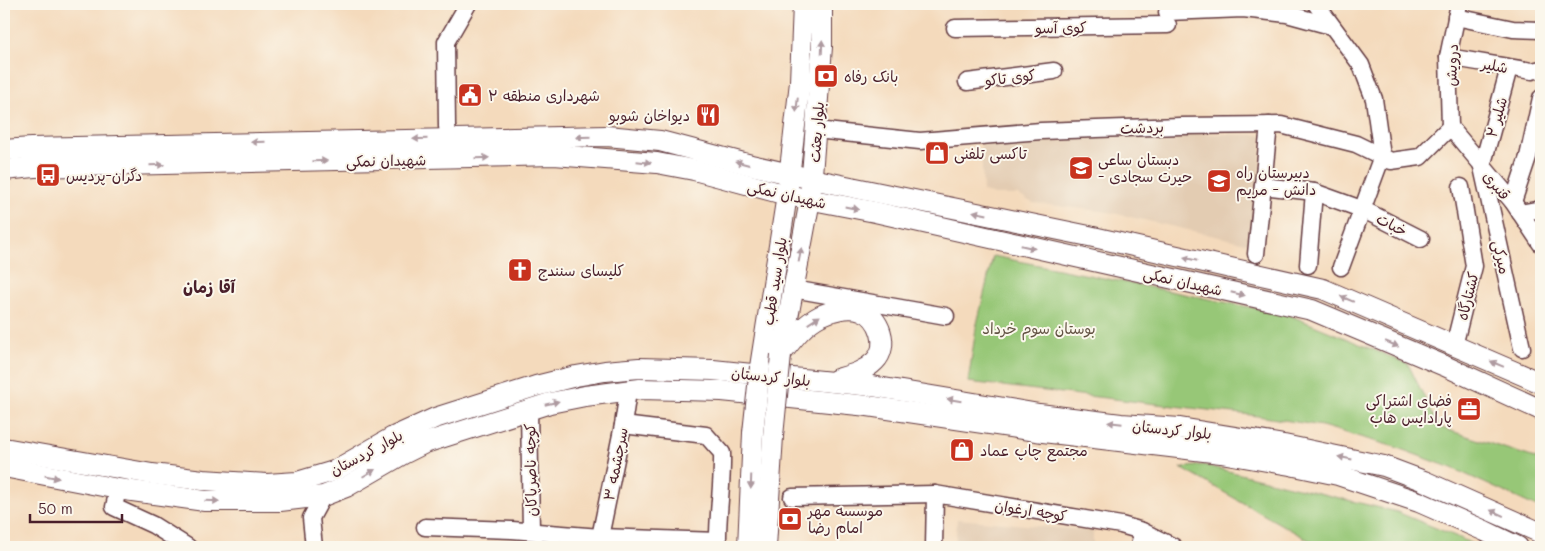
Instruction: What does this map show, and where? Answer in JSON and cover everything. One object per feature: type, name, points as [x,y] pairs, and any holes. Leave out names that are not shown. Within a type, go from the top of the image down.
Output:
[{"type":"main road","name":"بلوار بعثت","points":[[787,195],[800,82],[803,4]]},
{"type":"main road","name":"بلوار بعثت","points":[[810,200],[822,47],[822,4]]},
{"type":"main road","name":"شهیدان نمکی","points":[[4,170],[32,157],[449,139],[607,136],[660,141],[812,179],[1007,219],[1323,289],[1541,384]]},
{"type":"main road","points":[[449,139],[452,158]]},
{"type":"main road","name":"شهیدان نمکی","points":[[4,150],[32,157],[452,158],[554,155],[650,162],[694,170],[787,195],[875,212],[1312,310],[1445,366],[1541,410]]},
{"type":"main road","name":"بلوار سید قطب","points":[[766,373],[787,195]]},
{"type":"main road","name":"بلوار سید قطب","points":[[766,547],[773,436],[781,355],[810,200]]},
{"type":"main road","points":[[1002,241],[1007,219]]},
{"type":"main road","points":[[781,355],[802,328],[820,316],[850,308],[863,310],[874,319],[882,332],[882,347],[876,360],[861,372],[827,381]]},
{"type":"main road","name":"بلوار کردستان","points":[[4,448],[152,474],[203,480],[267,484],[297,482],[334,471],[394,437],[435,418],[576,376],[639,368],[713,370],[766,373],[872,386],[1039,414],[1121,424],[1180,428],[1276,444],[1384,466],[1433,485],[1541,533]]},
{"type":"main road","points":[[766,373],[767,396]]},
{"type":"main road","points":[[748,547],[753,433],[766,373]]},
{"type":"main road","name":"بلوار کردستان","points":[[4,467],[118,489],[205,501],[280,501],[323,496],[346,487],[402,454],[425,443],[550,403],[585,396],[640,389],[722,391],[868,406],[1043,432],[1239,455],[1338,475],[1419,502],[1518,547]]},
{"type":"street","points":[[449,139],[447,126],[446,42],[468,4]]},
{"type":"street","points":[[1316,4],[1361,65],[1374,99],[1382,156],[1364,210],[1341,267]]},
{"type":"street","name":"کوی آسو","points":[[955,28],[1167,18],[1243,9],[1287,14],[1331,26]]},
{"type":"street","points":[[1458,11],[1512,29],[1541,30]]},
{"type":"street","name":"درویش","points":[[1450,127],[1448,57],[1458,11]]},
{"type":"street","name":"شلیر","points":[[1448,57],[1532,72],[1541,69]]},
{"type":"street","name":"شلیر ۲","points":[[1482,167],[1509,68]]},
{"type":"street","name":"کوی تاکو","points":[[967,82],[1054,71]]},
{"type":"street","points":[[1541,98],[1516,208],[1541,210]]},
{"type":"street","points":[[1256,254],[1269,125]]},
{"type":"street","name":"بردشت","points":[[816,130],[920,141],[1041,131],[1180,126],[1281,125],[1356,144],[1391,161],[1420,157],[1450,127]]},
{"type":"street","name":"قنبری","points":[[1450,127],[1516,208],[1541,244]]},
{"type":"street","name":"میرکی","points":[[1482,167],[1522,348]]},
{"type":"street","name":"خبات","points":[[1263,186],[1314,192],[1364,210],[1421,239]]},
{"type":"street","name":"کشتارگاه","points":[[1454,346],[1474,266],[1461,187]]},
{"type":"street","points":[[1308,265],[1314,192]]},
{"type":"street","points":[[794,289],[946,316]]},
{"type":"street","name":"سرچشمه ۳","points":[[600,537],[624,425],[628,391]]},
{"type":"street","name":"کوچه ناصرپاکان","points":[[529,409],[532,531]]},
{"type":"street","points":[[424,526],[532,531],[718,544],[718,513],[723,474],[722,453],[706,435],[624,425]]},
{"type":"street","points":[[118,489],[114,507],[153,525],[188,547]]},
{"type":"street","points":[[934,547],[936,494]]},
{"type":"street","name":"کوچه ارغوان","points":[[792,497],[936,494],[1121,525],[1142,531],[1174,547]]},
{"type":"street","points":[[314,547],[311,518],[323,496]]},
{"type":"street","points":[[1139,547],[1142,531]]},
{"type":"shaded area","name":"دبستان ساعی - حیرت سجادی","points":[[1181,133],[1262,135],[1255,245],[1108,212],[1033,203],[1018,195],[994,195],[983,191],[981,145]]},
{"type":"shaded area","points":[[957,519],[1093,531],[1093,547],[955,547]]},
{"type":"green space","name":"بوستان سوم خرداد","points":[[993,256],[1289,315],[1408,364],[1439,427],[1541,460],[1541,509],[1452,468],[1395,447],[1322,426],[1251,415],[968,382],[976,328]]},
{"type":"green space","points":[[1203,465],[1397,512],[1478,547],[1321,547],[1181,468]]},
{"type":"place","name":"بانک رفاه","points":[[826,76]]},
{"type":"place","name":"شهرداری منطقه ۲","points":[[470,95]]},
{"type":"place","name":"دیواخان شوبو","points":[[708,115]]},
{"type":"place","name":"تاکسی تلفنی","points":[[937,153]]},
{"type":"place","name":"دبستان ساعی - حیرت سجادی","points":[[1081,168]]},
{"type":"place","name":"دگران-پردیس","points":[[48,175]]},
{"type":"place","name":"دبیرستان راه دانش - مریم","points":[[1219,181]]},
{"type":"place","name":"کلیسای سنندج","points":[[520,270]]},
{"type":"place","name":"فضای اشتراکی پارادایس هاب","points":[[1469,409]]},
{"type":"place","name":"مجتمع چاپ عماد","points":[[962,450]]},
{"type":"place","name":"موسسه مهر امام رضا","points":[[790,519]]},
{"type":"district","name":"آقا زمان","points":[[209,286]]}]
